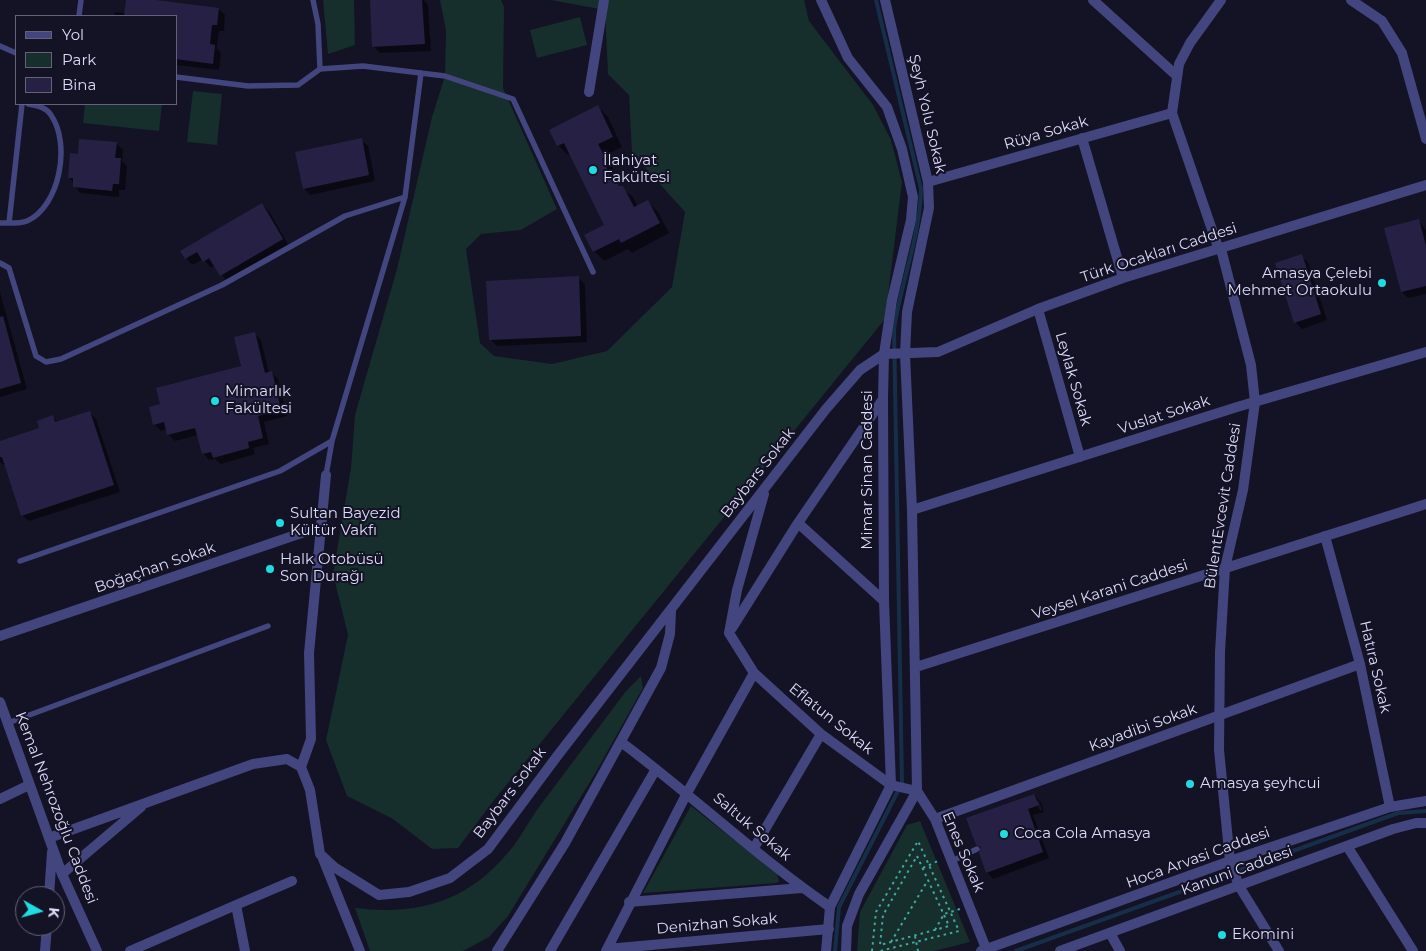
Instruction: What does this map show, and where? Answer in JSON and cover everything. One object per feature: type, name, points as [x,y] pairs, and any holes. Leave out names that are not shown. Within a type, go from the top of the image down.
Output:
[{"type":"street","points":[[589,92],[604,0]]},
{"type":"street","name":"Mimar Sinan Caddesi","points":[[821,0],[848,58],[887,107],[902,149],[914,197],[911,220],[892,300],[884,354],[884,601],[891,785],[830,907],[826,951]]},
{"type":"street","name":"Şeyh Yolu Sokak","points":[[885,0],[928,182],[929,208],[917,274],[907,312],[905,354]]},
{"type":"street","points":[[1093,0],[1177,76]]},
{"type":"street","name":"BülentEvcevit Caddesi","points":[[1220,0],[1190,43],[1179,64],[1172,113],[1220,250],[1252,366],[1255,402],[1243,490],[1225,568],[1219,750],[1230,861],[1239,886],[1279,951]]},
{"type":"street","points":[[1351,0],[1382,21],[1402,53],[1426,139]]},
{"type":"street","name":"Rüya Sokak","points":[[928,182],[1172,113]]},
{"type":"street","points":[[1082,138],[1123,278]]},
{"type":"street","name":"Türk Ocakları Caddesi","points":[[884,354],[938,352],[1038,309],[1123,278],[1220,250],[1426,185]]},
{"type":"street","name":"Leylak Sokak","points":[[1038,309],[1080,457]]},
{"type":"street","name":"Vuslat Sokak","points":[[912,510],[1255,402],[1426,352]]},
{"type":"street","name":"Baybars Sokak","points":[[320,854],[334,867],[379,895],[409,892],[450,878],[488,849],[558,754],[849,383],[860,370],[884,354]]},
{"type":"street","points":[[846,951],[847,926],[859,894],[917,791],[912,510],[905,354]]},
{"type":"street","points":[[729,633],[798,523],[883,399]]},
{"type":"street","points":[[326,475],[319,527],[309,653],[312,712],[311,739],[301,767],[310,790],[320,854],[360,951]]},
{"type":"street","points":[[729,633],[737,590],[765,488]]},
{"type":"street","name":"Veysel Karani Caddesi","points":[[916,667],[1426,505]]},
{"type":"street","points":[[798,523],[884,601]]},
{"type":"street","name":"Boğaçhan Sokak","points":[[0,636],[319,527]]},
{"type":"street","name":"Hatıra Sokak","points":[[1325,536],[1360,664],[1390,807]]},
{"type":"street","points":[[497,951],[564,843],[661,668],[670,634],[671,611]]},
{"type":"street","name":"Eflatun Sokak","points":[[729,633],[754,674],[821,734],[891,785]]},
{"type":"street","name":"Kayadibi Sokak","points":[[935,819],[1360,664]]},
{"type":"street","points":[[606,950],[687,793],[754,674]]},
{"type":"street","name":"Kemal Nehrozoğlu Caddesi","points":[[0,702],[62,874],[97,951]]},
{"type":"street","points":[[754,848],[821,734]]},
{"type":"street","name":"Saltuk Sokak","points":[[621,742],[687,793],[802,888],[830,907]]},
{"type":"street","points":[[49,886],[51,843],[147,802],[253,764],[287,760],[301,767]]},
{"type":"street","points":[[550,951],[656,769]]},
{"type":"street","points":[[0,799],[29,785]]},
{"type":"street","points":[[891,785],[917,791]]},
{"type":"street","name":"Enes Sokak","points":[[917,791],[935,819],[985,950]]},
{"type":"street","name":"Hoca Arvasi Caddesi","points":[[985,950],[1230,861],[1390,807],[1426,801]]},
{"type":"street","points":[[62,874],[147,802]]},
{"type":"street","name":"Kanuni Caddesi","points":[[1060,951],[1394,829],[1416,823],[1426,824]]},
{"type":"street","points":[[1347,846],[1413,951]]},
{"type":"street","points":[[130,951],[292,881]]},
{"type":"street","points":[[630,902],[802,888]]},
{"type":"street","points":[[236,905],[244,951]]},
{"type":"street","name":"Denizhan Sokak","points":[[606,950],[829,929]]},
{"type":"street","points":[[1110,933],[1120,951]]},
{"type":"street","points":[[45,951],[46,936]]},
{"type":"lane","points":[[79,15],[80,0]]},
{"type":"lane","points":[[313,0],[318,24],[320,69]]},
{"type":"lane","points":[[0,46],[15,53]]},
{"type":"lane","points":[[178,77],[248,86],[298,84],[320,69],[363,66],[446,76],[513,98],[593,272]]},
{"type":"lane","points":[[326,475],[332,441],[405,197],[421,73]]},
{"type":"lane","points":[[9,222],[22,105]]},
{"type":"lane","points":[[0,223],[26,221],[47,204],[58,185],[60,149],[57,128],[51,114],[41,106],[34,105]]},
{"type":"lane","points":[[0,263],[9,268],[36,356],[46,362],[61,358],[222,285],[345,216],[405,197]]},
{"type":"lane","points":[[20,561],[280,471],[332,441]]},
{"type":"lane","points":[[8,724],[268,626]]},
{"type":"lane","points":[[950,858],[977,849]]},
{"type":"path","points":[[872,951],[876,912],[918,841],[959,931],[880,951]]},
{"type":"path","points":[[917,856],[923,868],[949,926],[880,945],[883,915],[917,856]]},
{"type":"path","points":[[923,868],[950,858]]},
{"type":"path","points":[[891,942],[928,880]]},
{"type":"path","points":[[934,930],[944,914],[970,907]]},
{"type":"path","points":[[915,936],[918,951]]},
{"type":"green space","points":[[323,0],[354,0],[355,45],[328,54]]},
{"type":"green space","points":[[440,0],[501,0],[504,7],[503,88],[557,209],[521,230],[481,234],[466,249],[480,343],[494,356],[552,364],[607,351],[672,287],[685,212],[632,153],[629,95],[608,74],[605,10],[551,0],[804,0],[809,21],[873,105],[891,140],[902,182],[885,319],[495,799],[458,848],[432,849],[393,819],[347,796],[326,740],[348,635],[333,574],[351,468],[355,415],[397,269],[432,117],[445,76],[446,31]]},
{"type":"green space","points":[[580,17],[587,45],[537,58],[530,30]]},
{"type":"green space","points":[[193,91],[222,94],[217,145],[187,142]]},
{"type":"green space","points":[[85,105],[162,105],[159,131],[83,123]]},
{"type":"green space","points":[[641,676],[643,688],[596,772],[508,916],[489,937],[463,951],[370,951],[355,908],[379,910],[424,906],[444,900],[463,891],[481,879],[499,863],[515,844],[538,808],[626,691]]},
{"type":"green space","points":[[691,806],[777,874],[779,881],[777,883],[643,893]]},
{"type":"green space","points":[[920,821],[970,942],[934,951],[857,951],[860,912],[907,825]]},
{"type":"building","points":[[126,0],[156,0],[219,8],[217,25],[212,25],[210,44],[215,45],[213,64],[178,59],[178,15],[124,15]]},
{"type":"building","points":[[370,0],[422,0],[425,44],[372,47]]},
{"type":"building","name":"İlahiyat Fakültesi","points":[[598,105],[613,137],[598,144],[605,157],[602,159],[614,183],[617,182],[619,186],[623,186],[634,207],[648,200],[660,223],[621,243],[619,239],[593,252],[584,235],[604,225],[564,143],[557,146],[549,130]]},
{"type":"building","points":[[362,138],[369,175],[303,189],[295,152]]},
{"type":"building","points":[[79,139],[117,142],[115,158],[121,158],[119,184],[113,184],[112,191],[73,187],[73,178],[68,178],[70,153],[78,154]]},
{"type":"building","points":[[262,203],[283,239],[220,276],[209,258],[203,262],[197,252],[185,259],[180,251]]},
{"type":"building","points":[[1419,219],[1426,246],[1426,286],[1401,292],[1384,228]]},
{"type":"building","points":[[1302,254],[1321,314],[1294,323],[1275,263]]},
{"type":"building","points":[[579,276],[581,336],[489,340],[486,281]]},
{"type":"building","points":[[3,316],[21,383],[0,389],[0,317]]},
{"type":"building","points":[[255,332],[265,373],[272,371],[281,410],[258,416],[263,438],[248,442],[249,448],[213,458],[211,452],[202,454],[195,428],[167,435],[164,422],[153,425],[149,407],[160,404],[156,388],[241,366],[234,337]]},
{"type":"building","points":[[90,411],[114,485],[21,516],[2,457],[0,457],[0,441],[39,428],[37,421],[53,415],[55,422]]},
{"type":"building","name":"Coca Cola Amasya","points":[[1034,794],[1039,805],[1028,809],[1043,852],[986,873],[979,853],[981,847],[976,845],[966,818]]},
{"type":"waterway","points":[[835,951],[839,907],[902,783],[894,329],[914,242],[921,189],[876,0]]},
{"type":"waterway","points":[[1016,951],[1398,813],[1426,811]]},
{"type":"place","name":"İlahiyat Fakültesi","points":[[593,170]]},
{"type":"place","name":"Amasya Çelebi Mehmet Ortaokulu","points":[[1382,283]]},
{"type":"place","name":"Mimarlık Fakültesi","points":[[215,401]]},
{"type":"place","name":"Sultan Bayezid Kültür Vakfı","points":[[280,523]]},
{"type":"place","name":"Halk Otobüsü Son Durağı","points":[[270,569]]},
{"type":"place","name":"Amasya şeyhcui","points":[[1190,784]]},
{"type":"place","name":"Coca Cola Amasya","points":[[1004,834]]},
{"type":"place","name":"Ekomini","points":[[1222,935]]}]
